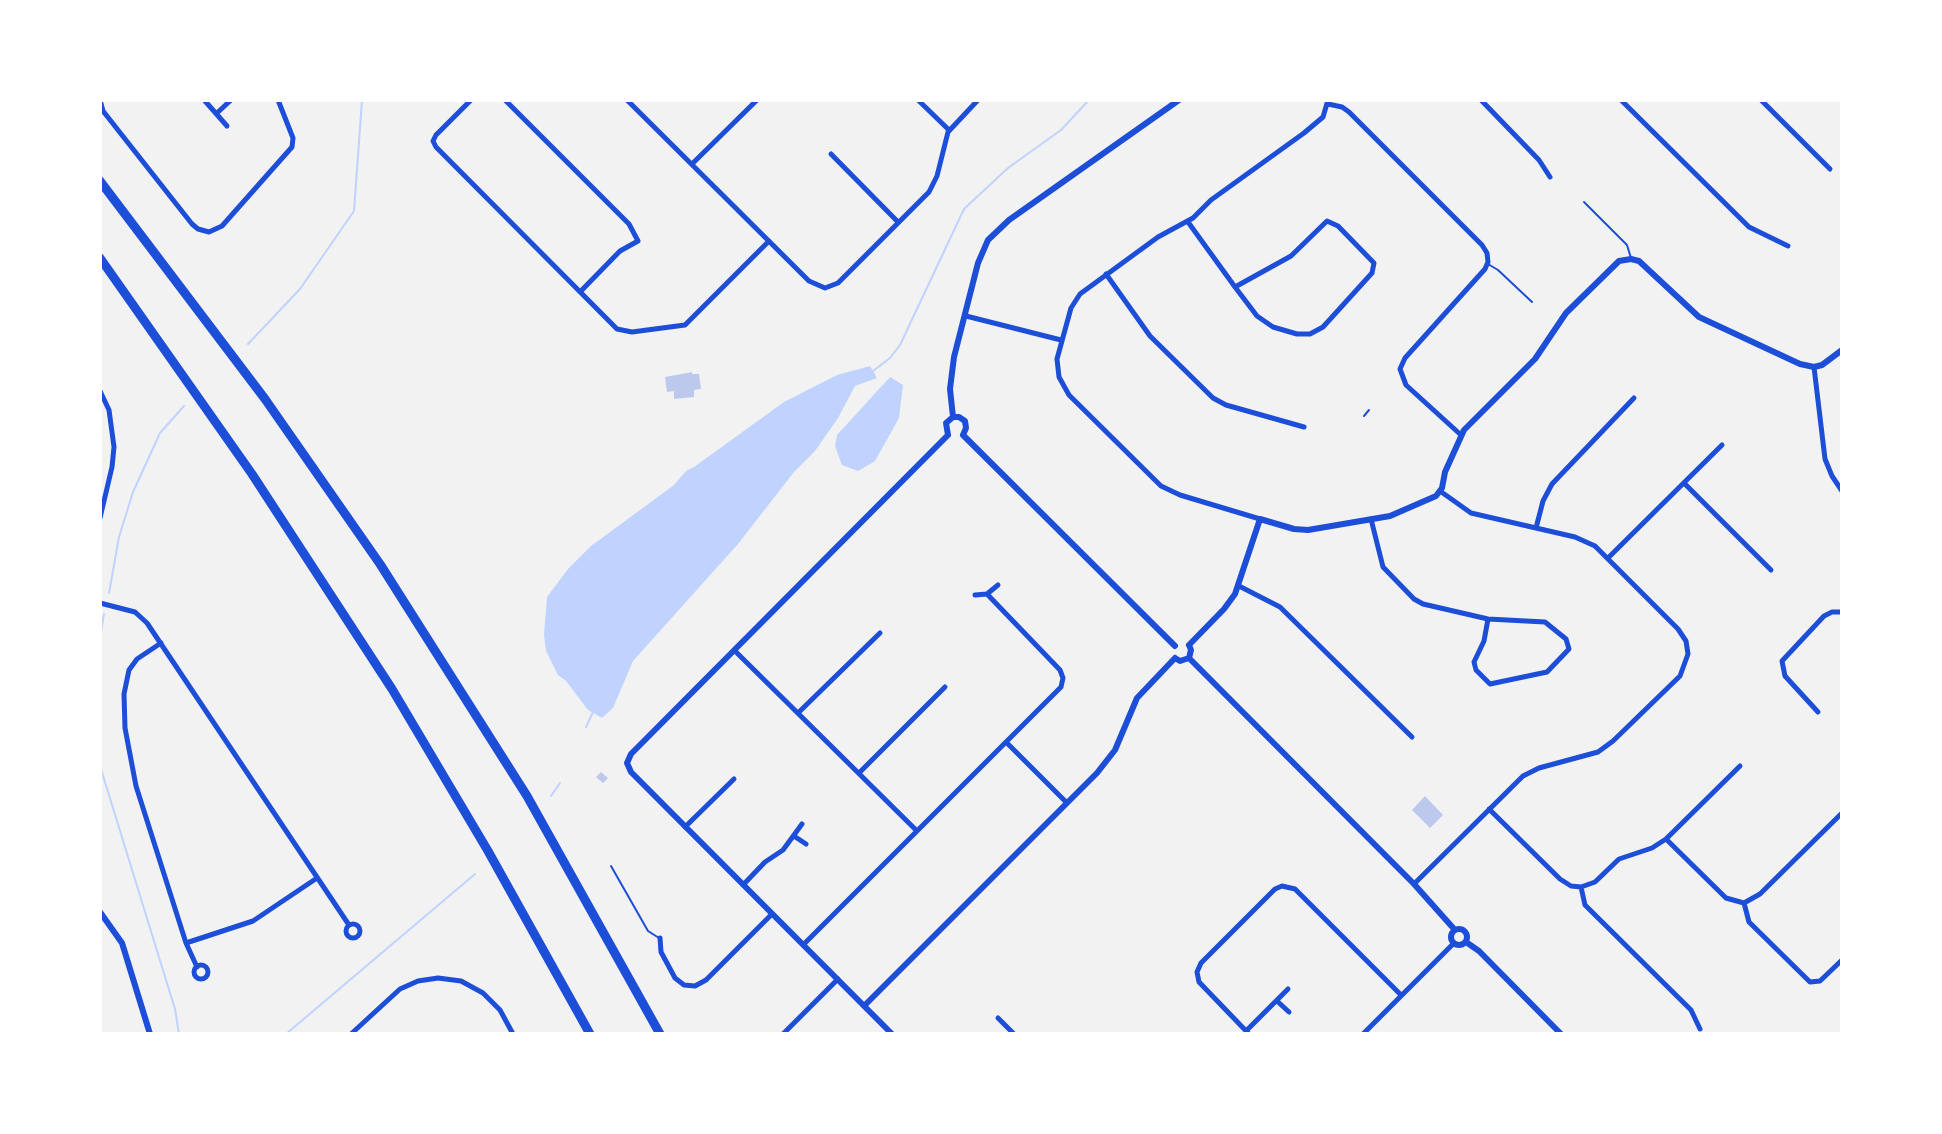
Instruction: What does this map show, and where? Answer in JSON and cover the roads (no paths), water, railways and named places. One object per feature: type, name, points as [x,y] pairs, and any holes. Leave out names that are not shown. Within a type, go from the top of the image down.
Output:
[{"type":"highway","points":[[100,181],[265,399],[387,576],[527,796],[660,1034]]},
{"type":"highway","points":[[100,258],[243,461],[361,641],[488,851],[590,1034]]},
{"type":"street","points":[[100,100],[103,111],[192,224],[209,232],[222,226],[292,147],[293,138],[278,100]]},
{"type":"street","points":[[216,113],[231,100]]},
{"type":"street","points":[[471,100],[436,135],[433,141],[436,147],[620,330],[632,332],[681,326],[692,319],[769,241]]},
{"type":"street","points":[[505,100],[629,224],[638,241],[620,251],[580,292]]},
{"type":"street","points":[[627,100],[809,281],[821,287],[838,283],[933,185],[949,130],[978,100]]},
{"type":"street","points":[[692,164],[757,100]]},
{"type":"street","points":[[918,100],[949,130]]},
{"type":"street","points":[[953,417],[950,389],[954,357],[978,263],[988,240],[996,231],[1179,100]]},
{"type":"street","points":[[1481,100],[1539,160],[1550,177]]},
{"type":"street","points":[[1621,100],[1749,227],[1788,246]]},
{"type":"street","points":[[205,101],[227,126]]},
{"type":"street","points":[[1764,101],[1830,169]]},
{"type":"street","points":[[1461,435],[1406,385],[1400,369],[1405,358],[1487,264],[1486,251],[1349,112],[1328,102],[1323,117],[1308,130],[1211,200],[1188,222],[1158,237],[1080,294],[1072,304],[1061,340],[1057,368],[1065,390],[1157,483],[1180,495],[1303,530],[1403,512],[1433,498],[1440,491],[1461,435],[1539,356],[1569,309],[1619,261],[1631,259],[1646,266],[1703,319],[1800,364],[1814,367],[1842,350]]},
{"type":"street","points":[[831,154],[899,222]]},
{"type":"street","points":[[1188,222],[1235,287],[1261,320],[1273,327],[1306,334],[1323,327],[1372,273],[1374,263],[1338,226],[1327,221],[1291,256],[1235,287]]},
{"type":"street","points":[[1106,274],[1150,336],[1213,398],[1226,405],[1304,427]]},
{"type":"street","points":[[966,316],[1061,340]]},
{"type":"street","points":[[1814,367],[1825,459],[1842,491]]},
{"type":"street","points":[[100,391],[111,420],[114,447],[100,518]]},
{"type":"street","points":[[1536,528],[1543,501],[1552,484],[1634,398]]},
{"type":"street","points":[[953,417],[965,421],[963,435],[958,438],[948,435],[946,423],[953,417]]},
{"type":"street","points":[[892,1034],[627,766],[631,754],[948,435]]},
{"type":"street","points":[[963,435],[1175,646]]},
{"type":"street","points":[[1608,558],[1722,445]]},
{"type":"street","points":[[1684,483],[1771,570]]},
{"type":"street","points":[[1414,884],[1531,772],[1598,752],[1608,746],[1684,670],[1688,654],[1681,633],[1608,558],[1586,541],[1471,513],[1440,491]]},
{"type":"street","points":[[1189,645],[1224,609],[1239,586],[1260,519]]},
{"type":"street","points":[[1371,519],[1383,567],[1410,597],[1423,604],[1488,619],[1545,622],[1566,639],[1569,649],[1550,671],[1490,684],[1476,670],[1474,662],[1484,641],[1488,619]]},
{"type":"street","points":[[975,595],[987,594],[998,585]]},
{"type":"street","points":[[1239,586],[1280,607],[1412,737]]},
{"type":"street","points":[[803,945],[1059,689],[1063,678],[1060,670],[987,594]]},
{"type":"street","points":[[100,603],[138,614],[161,643],[349,925]]},
{"type":"street","points":[[1818,712],[1785,676],[1782,661],[1824,616],[1842,612]]},
{"type":"street","points":[[798,713],[880,633]]},
{"type":"street","points":[[161,643],[137,659],[129,670],[124,694],[125,728],[136,786],[186,943],[197,967]]},
{"type":"street","points":[[1175,646],[1183,643],[1189,645]]},
{"type":"street","points":[[1175,658],[1183,661],[1189,658],[1189,645]]},
{"type":"street","points":[[1175,646],[1175,658]]},
{"type":"street","points":[[735,651],[917,831]]},
{"type":"street","points":[[864,1006],[1112,756],[1137,698],[1175,658]]},
{"type":"street","points":[[1189,658],[1414,884],[1455,930]]},
{"type":"street","points":[[859,773],[945,687]]},
{"type":"street","points":[[1006,742],[1067,803]]},
{"type":"street","points":[[1489,809],[1560,879],[1571,886],[1581,887],[1595,882],[1619,859],[1656,846],[1666,839],[1740,766]]},
{"type":"street","points":[[685,827],[734,779]]},
{"type":"street","points":[[1666,839],[1726,898],[1744,903],[1760,894],[1842,813]]},
{"type":"street","points":[[743,885],[765,862],[783,850],[802,824]]},
{"type":"street","points":[[794,836],[806,844]]},
{"type":"street","points":[[186,943],[253,921],[317,878]]},
{"type":"street","points":[[1288,989],[1248,1032],[1199,982],[1197,969],[1264,899],[1282,886],[1295,889],[1401,995]]},
{"type":"street","points":[[1581,887],[1585,905],[1691,1010],[1700,1029]]},
{"type":"street","points":[[1744,903],[1749,922],[1810,982],[1820,981],[1842,960]]},
{"type":"street","points":[[100,912],[122,943],[150,1034]]},
{"type":"street","points":[[660,938],[663,956],[675,978],[684,985],[695,986],[706,980],[772,914]]},
{"type":"street","points":[[1455,930],[1466,933],[1466,942]]},
{"type":"street","points":[[1454,943],[1452,936],[1455,930]]},
{"type":"street","points":[[1454,943],[1460,945],[1466,942]]},
{"type":"street","points":[[1466,942],[1479,951],[1561,1034]]},
{"type":"street","points":[[1363,1034],[1454,943]]},
{"type":"street","points":[[351,1034],[403,987],[422,980],[442,978],[465,983],[483,993],[500,1010],[513,1034]]},
{"type":"street","points":[[783,1034],[838,979]]},
{"type":"street","points":[[1277,1001],[1289,1012]]},
{"type":"street","points":[[998,1018],[1014,1034]]},
{"type":"street","points":[[1002,1034],[1008,1028]]},
{"type":"lane","points":[[1584,202],[1627,245],[1631,259]]},
{"type":"lane","points":[[1487,264],[1498,270],[1532,302]]},
{"type":"lane","points":[[611,866],[648,931],[660,938]]},
{"type":"water","points":[[870,366],[877,378],[855,386],[815,451],[794,472],[738,544],[633,661],[613,708],[602,718],[588,710],[558,675],[546,651],[547,597],[568,569],[591,546],[674,485],[686,471],[784,402],[837,375]]},
{"type":"water","points":[[890,377],[903,385],[899,418],[875,461],[858,471],[842,465],[835,446],[837,435]]},
{"type":"waterway","points":[[248,344],[300,289],[354,211],[362,100]]},
{"type":"waterway","points":[[873,371],[890,358],[900,345],[964,209],[1008,168],[1061,130],[1089,100]]},
{"type":"waterway","points":[[109,593],[119,537],[133,492],[160,433],[184,406]]},
{"type":"waterway","points":[[100,638],[104,614]]},
{"type":"waterway","points":[[586,727],[593,712]]},
{"type":"waterway","points":[[100,766],[175,1009],[179,1034]]},
{"type":"waterway","points":[[551,796],[560,783]]},
{"type":"waterway","points":[[286,1034],[475,874]]}]
